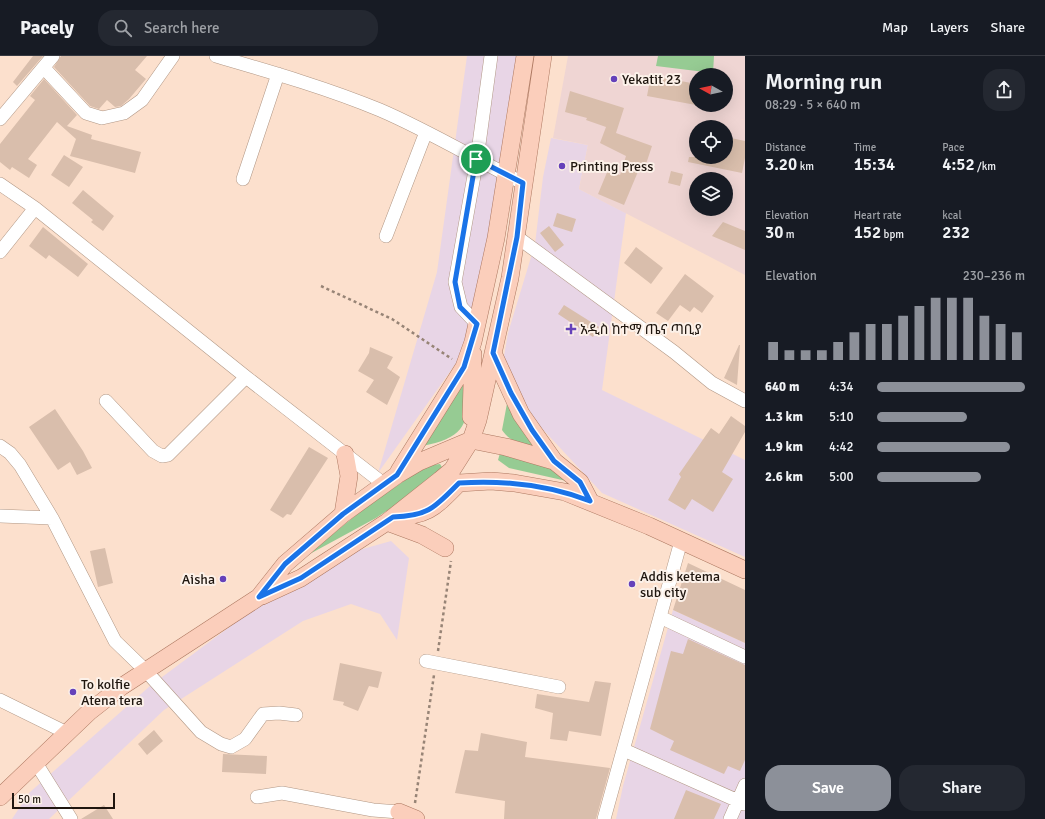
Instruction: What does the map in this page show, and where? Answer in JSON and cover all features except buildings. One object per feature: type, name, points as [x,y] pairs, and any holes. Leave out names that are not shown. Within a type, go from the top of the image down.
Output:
[{"type":"main road","points":[[391,480],[464,367],[473,342],[496,238],[525,56]]},
{"type":"main road","points":[[0,795],[36,763],[88,712],[121,687],[259,597],[301,578],[390,519],[452,470],[471,440],[478,420],[493,353],[517,237],[523,183],[544,56]]},
{"type":"main road","points":[[471,440],[473,342]]},
{"type":"main road","points":[[493,353],[521,414],[554,461],[580,482],[590,501]]},
{"type":"main road","points":[[259,597],[285,564],[343,514],[419,462],[471,440],[520,450],[554,461]]},
{"type":"main road","points":[[343,514],[349,476],[345,454]]},
{"type":"main road","points":[[390,519],[410,517],[433,508],[459,483],[491,481],[514,483],[565,492],[590,501],[745,570]]},
{"type":"main road","points":[[390,519],[445,548]]},
{"type":"street","points":[[0,119],[54,56]]},
{"type":"street","points":[[44,68],[86,113],[102,118],[124,112],[142,100],[173,56]]},
{"type":"street","points":[[216,56],[278,74],[379,110],[426,132],[523,183]]},
{"type":"street","points":[[477,324],[460,307],[455,282],[476,159],[491,56]]},
{"type":"street","points":[[243,179],[278,74]]},
{"type":"street","points":[[386,236],[426,132]]},
{"type":"street","points":[[0,184],[35,208],[246,377],[345,454],[391,480]]},
{"type":"street","points":[[0,252],[35,208]]},
{"type":"street","points":[[517,237],[674,352],[712,383],[745,401]]},
{"type":"street","points":[[106,401],[153,451],[162,456],[168,455],[246,377]]},
{"type":"street","points":[[0,446],[10,453],[20,465],[52,518],[115,641],[146,671],[201,732],[221,744],[231,747],[245,739],[260,718],[268,712],[296,715]]},
{"type":"street","points":[[0,516],[52,518]]},
{"type":"street","points":[[604,819],[681,541]]},
{"type":"street","points":[[660,617],[745,657]]},
{"type":"street","points":[[431,662],[559,687]]},
{"type":"street","points":[[0,700],[67,733]]},
{"type":"street","points":[[624,750],[742,802]]},
{"type":"street","points":[[36,763],[71,819]]},
{"type":"street","points":[[730,819],[742,802],[745,785]]},
{"type":"street","points":[[257,797],[282,793],[409,816]]},
{"type":"path","points":[[321,286],[392,319],[464,367]]},
{"type":"path","points":[[409,816],[431,662],[450,569],[451,556],[445,548]]},
{"type":"shaded area","points":[[467,56],[518,56],[505,123],[505,163],[464,352],[378,473],[437,272]]},
{"type":"shaded area","points":[[568,56],[745,56],[745,275],[579,189],[588,145],[553,138]]},
{"type":"shaded area","points":[[551,138],[588,145],[579,189],[626,213],[602,390],[745,460],[745,557],[602,493],[536,422],[503,362],[508,333],[535,244],[543,177]]},
{"type":"shaded area","points":[[391,541],[409,558],[397,640],[380,614],[351,604],[303,621],[164,710],[49,819],[12,819],[29,793],[150,686],[317,562]]},
{"type":"shaded area","points":[[673,610],[745,643],[745,819],[616,819],[623,786]]},
{"type":"green space","points":[[658,56],[714,56],[713,68],[689,68],[689,70],[656,66]]},
{"type":"green space","points":[[467,376],[467,404],[463,424],[458,431],[450,437],[422,446]]},
{"type":"green space","points":[[509,393],[538,446],[513,441],[502,430]]},
{"type":"green space","points":[[500,453],[536,457],[571,482],[509,468],[498,460]]},
{"type":"green space","points":[[440,464],[445,472],[376,518],[306,556],[366,507],[423,468]]},
{"type":"place","name":"Yekatit 23","points":[[614,79]]},
{"type":"place","name":"Printing Press","points":[[562,166]]},
{"type":"place","name":"አዲስ ከተማ ጤና ጣቢያ","points":[[571,329]]},
{"type":"place","name":"Aisha","points":[[223,579]]},
{"type":"place","name":"Addis ketema sub city","points":[[632,584]]},
{"type":"place","name":"To kolfie Atena tera","points":[[73,692]]},
{"type":"route","points":[[476,159],[523,183],[517,237],[510,278],[493,353],[521,414],[554,461],[580,482],[590,501],[565,492],[514,483],[484,481],[459,483],[433,508],[421,514],[410,517],[393,517],[301,578],[259,597],[285,564],[343,514],[397,475],[414,450],[464,367],[473,342],[477,324],[460,307],[455,282],[476,159]]}]
